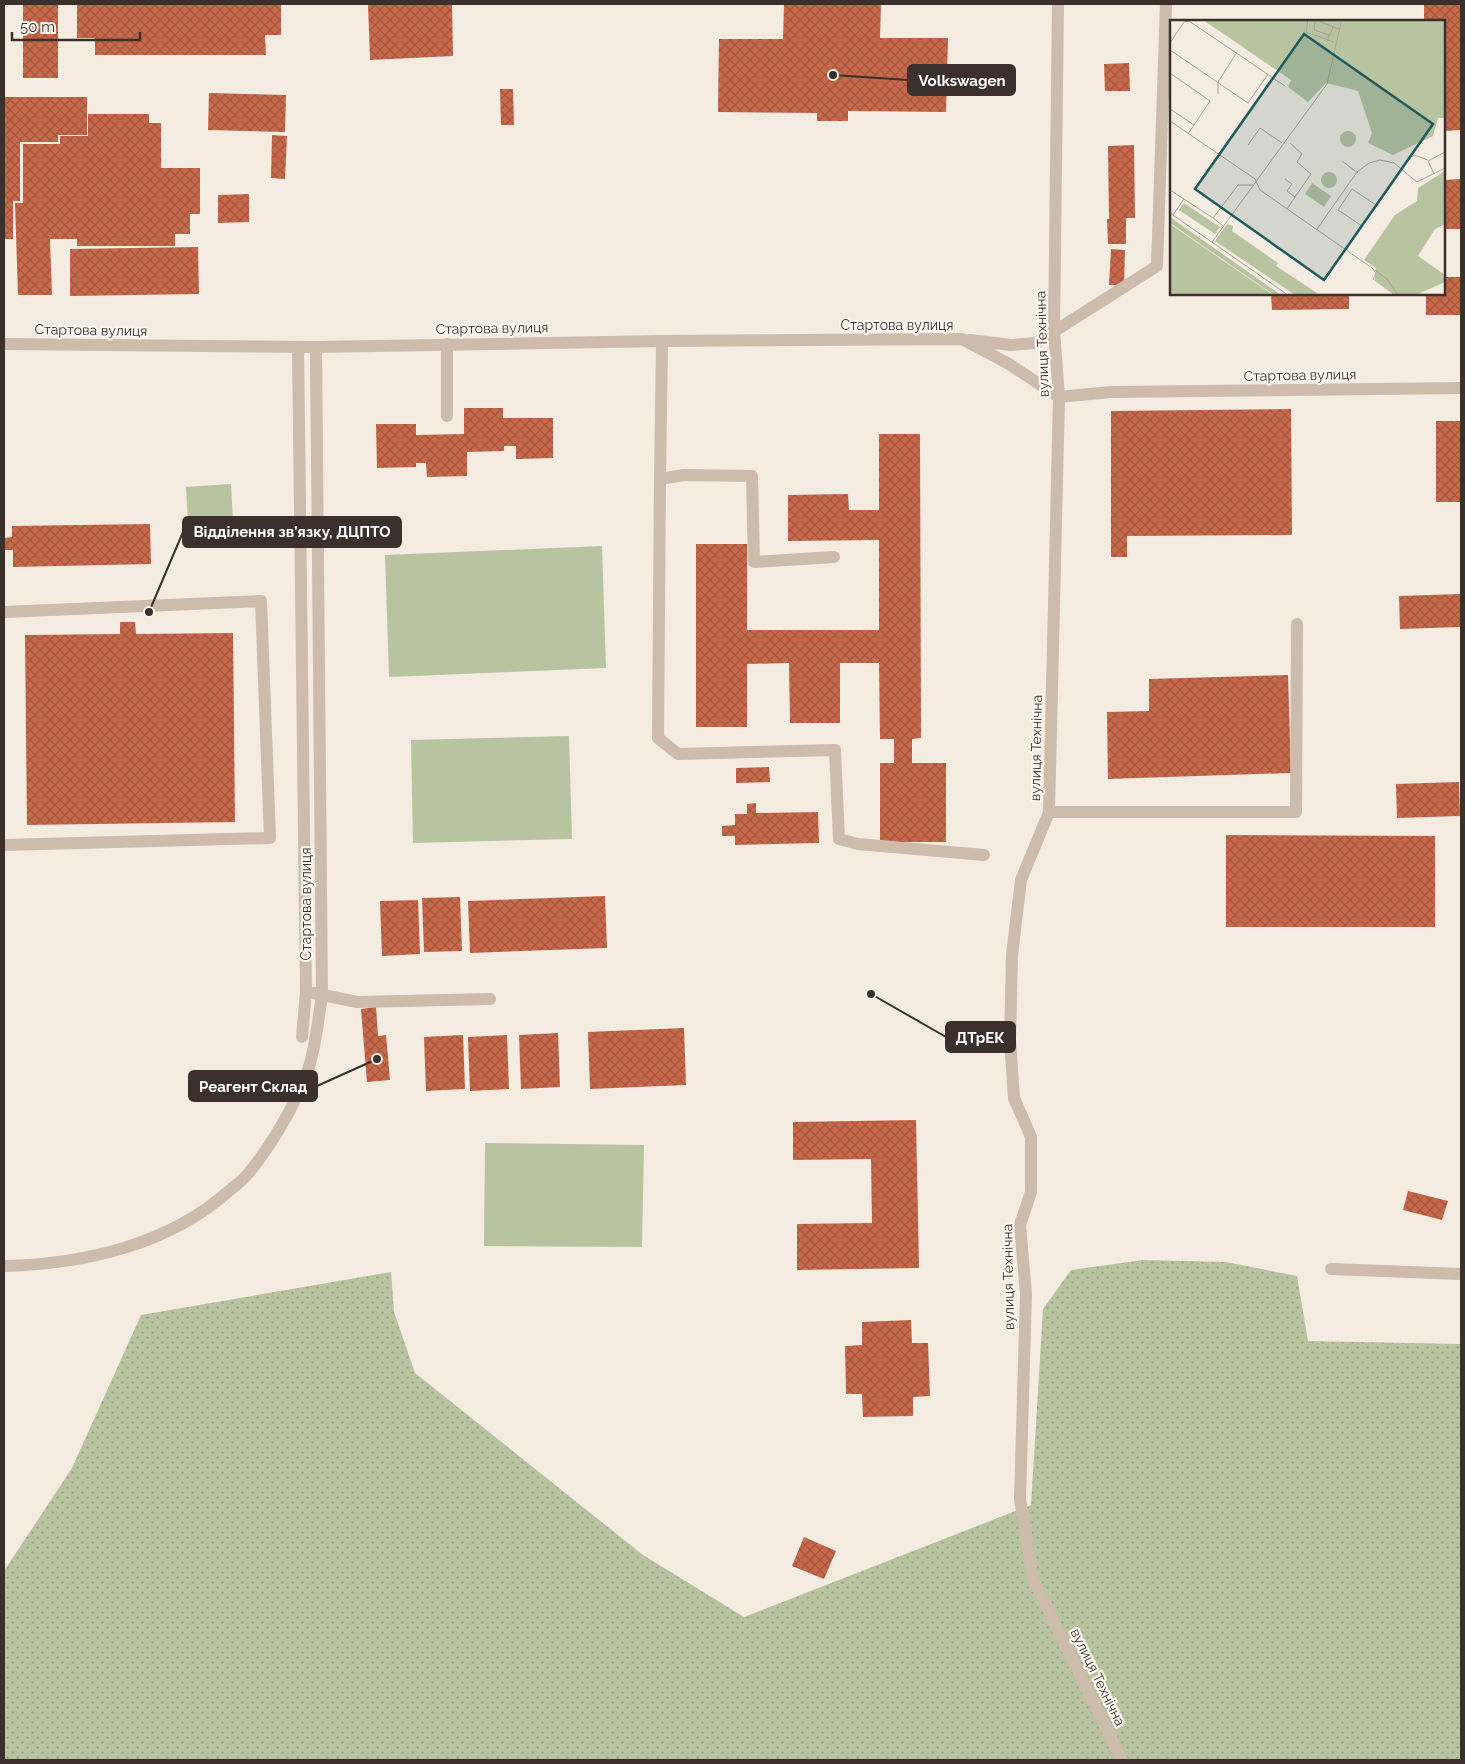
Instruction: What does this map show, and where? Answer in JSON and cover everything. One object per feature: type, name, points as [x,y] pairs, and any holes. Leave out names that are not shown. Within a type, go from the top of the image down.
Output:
[{"type":"street","name":"вулиця Технічна","points":[[1058,4],[1054,331],[1059,397],[1049,812],[1022,880],[1012,955],[1010,1040],[1014,1098],[1031,1136],[1031,1192],[1020,1225],[1026,1294],[1020,1499],[1033,1579],[1122,1760]]},
{"type":"street","points":[[962,339],[1011,345],[1036,343],[1157,266],[1166,4]]},
{"type":"street","name":"Стартова вулиця","points":[[4,344],[316,347],[662,341],[962,339],[1009,364],[1059,397],[1111,392],[1461,388]]},
{"type":"street","points":[[662,341],[658,738],[678,754],[835,750],[839,839],[858,844],[984,855]]},
{"type":"street","points":[[447,344],[447,416]]},
{"type":"street","name":"Стартова вулиця","points":[[298,347],[306,991],[302,1037]]},
{"type":"street","name":"Стартова вулиця","points":[[4,1266],[56,1262],[131,1246],[171,1230],[212,1206],[246,1176],[283,1123],[309,1068],[315,1044],[322,996],[316,347]]},
{"type":"street","points":[[660,479],[684,475],[752,476],[754,562],[834,557]]},
{"type":"street","points":[[4,612],[261,602],[270,838],[4,845]]},
{"type":"street","points":[[1049,812],[1296,812],[1297,624]]},
{"type":"street","points":[[306,991],[322,996],[357,1002],[490,999]]},
{"type":"street","points":[[1331,1269],[1461,1274]]},
{"type":"green space","points":[[231,484],[234,538],[189,541],[186,487]]},
{"type":"green space","points":[[602,546],[606,668],[389,677],[385,555]]},
{"type":"green space","points":[[569,736],[572,839],[413,843],[411,740]]},
{"type":"green space","points":[[485,1143],[644,1145],[642,1247],[484,1246]]},
{"type":"green space","points":[[1143,1260],[1226,1262],[1297,1276],[1308,1341],[1461,1344],[1461,1760],[4,1760],[4,1571],[72,1468],[141,1315],[391,1272],[394,1312],[415,1373],[643,1555],[744,1617],[1031,1505],[1043,1309],[1071,1270]]},
{"type":"building","points":[[23,4],[58,4],[58,78],[23,78]]},
{"type":"building","points":[[77,4],[281,4],[281,35],[265,35],[266,55],[95,55],[95,38],[77,38]]},
{"type":"building","points":[[368,4],[452,4],[453,56],[370,60]]},
{"type":"building","points":[[784,4],[881,4],[880,38],[948,38],[946,112],[848,111],[848,121],[817,121],[817,113],[718,112],[719,39],[783,39]]},
{"type":"building","points":[[1424,4],[1461,4],[1461,130],[1445,131],[1445,20],[1424,20]]},
{"type":"building","points":[[1129,63],[1130,91],[1105,91],[1104,64]]},
{"type":"building","points":[[500,89],[513,89],[514,125],[501,125]]},
{"type":"building","points":[[209,93],[286,95],[285,132],[208,130]]},
{"type":"building","points":[[4,97],[87,97],[87,135],[58,135],[58,142],[20,142],[20,201],[13,201],[13,239],[4,239]]},
{"type":"building","points":[[88,114],[149,114],[149,123],[161,123],[161,168],[200,168],[200,214],[190,214],[190,234],[175,234],[175,246],[77,246],[77,239],[50,239],[52,295],[18,295],[15,203],[23,203],[23,144],[60,144],[60,136],[88,136]]},
{"type":"building","points":[[272,135],[287,136],[285,179],[271,178]]},
{"type":"building","points":[[1134,145],[1135,218],[1126,218],[1126,244],[1108,244],[1108,146]]},
{"type":"building","points":[[1461,179],[1461,229],[1445,229],[1445,180]]},
{"type":"building","points":[[249,194],[249,222],[218,223],[218,195]]},
{"type":"building","points":[[198,247],[199,294],[70,296],[70,249]]},
{"type":"building","points":[[1111,249],[1125,250],[1124,285],[1109,285]]},
{"type":"building","points":[[1445,277],[1461,277],[1461,315],[1426,315],[1426,295],[1445,295]]},
{"type":"building","points":[[1271,295],[1349,295],[1349,309],[1272,310]]},
{"type":"building","points":[[464,408],[503,408],[503,418],[553,418],[553,458],[516,459],[516,446],[504,446],[504,451],[467,452],[467,476],[427,477],[426,463],[416,463],[416,467],[377,468],[376,424],[416,424],[416,435],[464,434]]},
{"type":"building","points":[[1291,409],[1292,535],[1127,536],[1127,557],[1111,557],[1111,411]]},
{"type":"building","points":[[1436,421],[1461,421],[1461,502],[1436,502]]},
{"type":"building","points":[[879,434],[920,434],[921,738],[912,739],[912,763],[946,763],[946,842],[880,842],[880,763],[894,763],[894,739],[880,739],[879,663],[840,663],[840,723],[790,723],[789,663],[747,664],[747,727],[696,727],[696,544],[747,544],[747,630],[879,630],[879,540],[788,541],[788,495],[848,494],[849,510],[879,510]]},
{"type":"building","points":[[150,524],[151,564],[13,567],[13,550],[4,550],[4,538],[12,537],[12,526]]},
{"type":"building","points":[[1461,594],[1461,627],[1400,629],[1399,596]]},
{"type":"building","points":[[120,622],[135,622],[136,634],[233,633],[235,822],[27,825],[25,635],[120,634]]},
{"type":"building","points":[[1288,675],[1291,773],[1108,779],[1107,712],[1149,711],[1149,679]]},
{"type":"building","points":[[769,767],[770,782],[736,783],[736,768]]},
{"type":"building","points":[[1459,782],[1460,816],[1397,818],[1396,784]]},
{"type":"building","points":[[756,803],[756,813],[818,812],[819,843],[735,845],[735,836],[722,836],[722,826],[735,825],[735,814],[747,814],[747,804]]},
{"type":"building","points":[[1226,835],[1435,836],[1435,927],[1226,927]]},
{"type":"building","points":[[605,896],[607,948],[470,953],[468,901]]},
{"type":"building","points":[[460,897],[462,951],[424,952],[422,898]]},
{"type":"building","points":[[418,900],[420,954],[382,956],[380,901]]},
{"type":"building","points":[[376,1007],[378,1036],[386,1035],[390,1080],[367,1082],[361,1009]]},
{"type":"building","points":[[684,1028],[686,1085],[590,1089],[588,1032]]},
{"type":"building","points":[[558,1033],[560,1087],[521,1089],[519,1035]]},
{"type":"building","points":[[463,1035],[465,1089],[426,1091],[424,1037]]},
{"type":"building","points":[[507,1035],[509,1089],[470,1091],[468,1037]]},
{"type":"building","points":[[916,1120],[919,1268],[797,1270],[797,1224],[872,1223],[871,1159],[793,1160],[793,1122]]},
{"type":"building","points":[[1408,1191],[1448,1201],[1442,1220],[1403,1210]]},
{"type":"building","points":[[911,1320],[912,1343],[928,1343],[930,1396],[913,1397],[913,1416],[863,1417],[862,1394],[846,1394],[845,1346],[862,1345],[862,1322]]},
{"type":"building","points":[[804,1537],[836,1551],[824,1579],[792,1566]]},
{"type":"place","name":"Volkswagen","points":[[833,75]]},
{"type":"place","name":"Відділення зв’язку, ДЦПТО","points":[[149,612]]},
{"type":"place","name":"ДТрЕК","points":[[871,994]]},
{"type":"place","name":"Реагент Склад","points":[[377,1059]]}]
